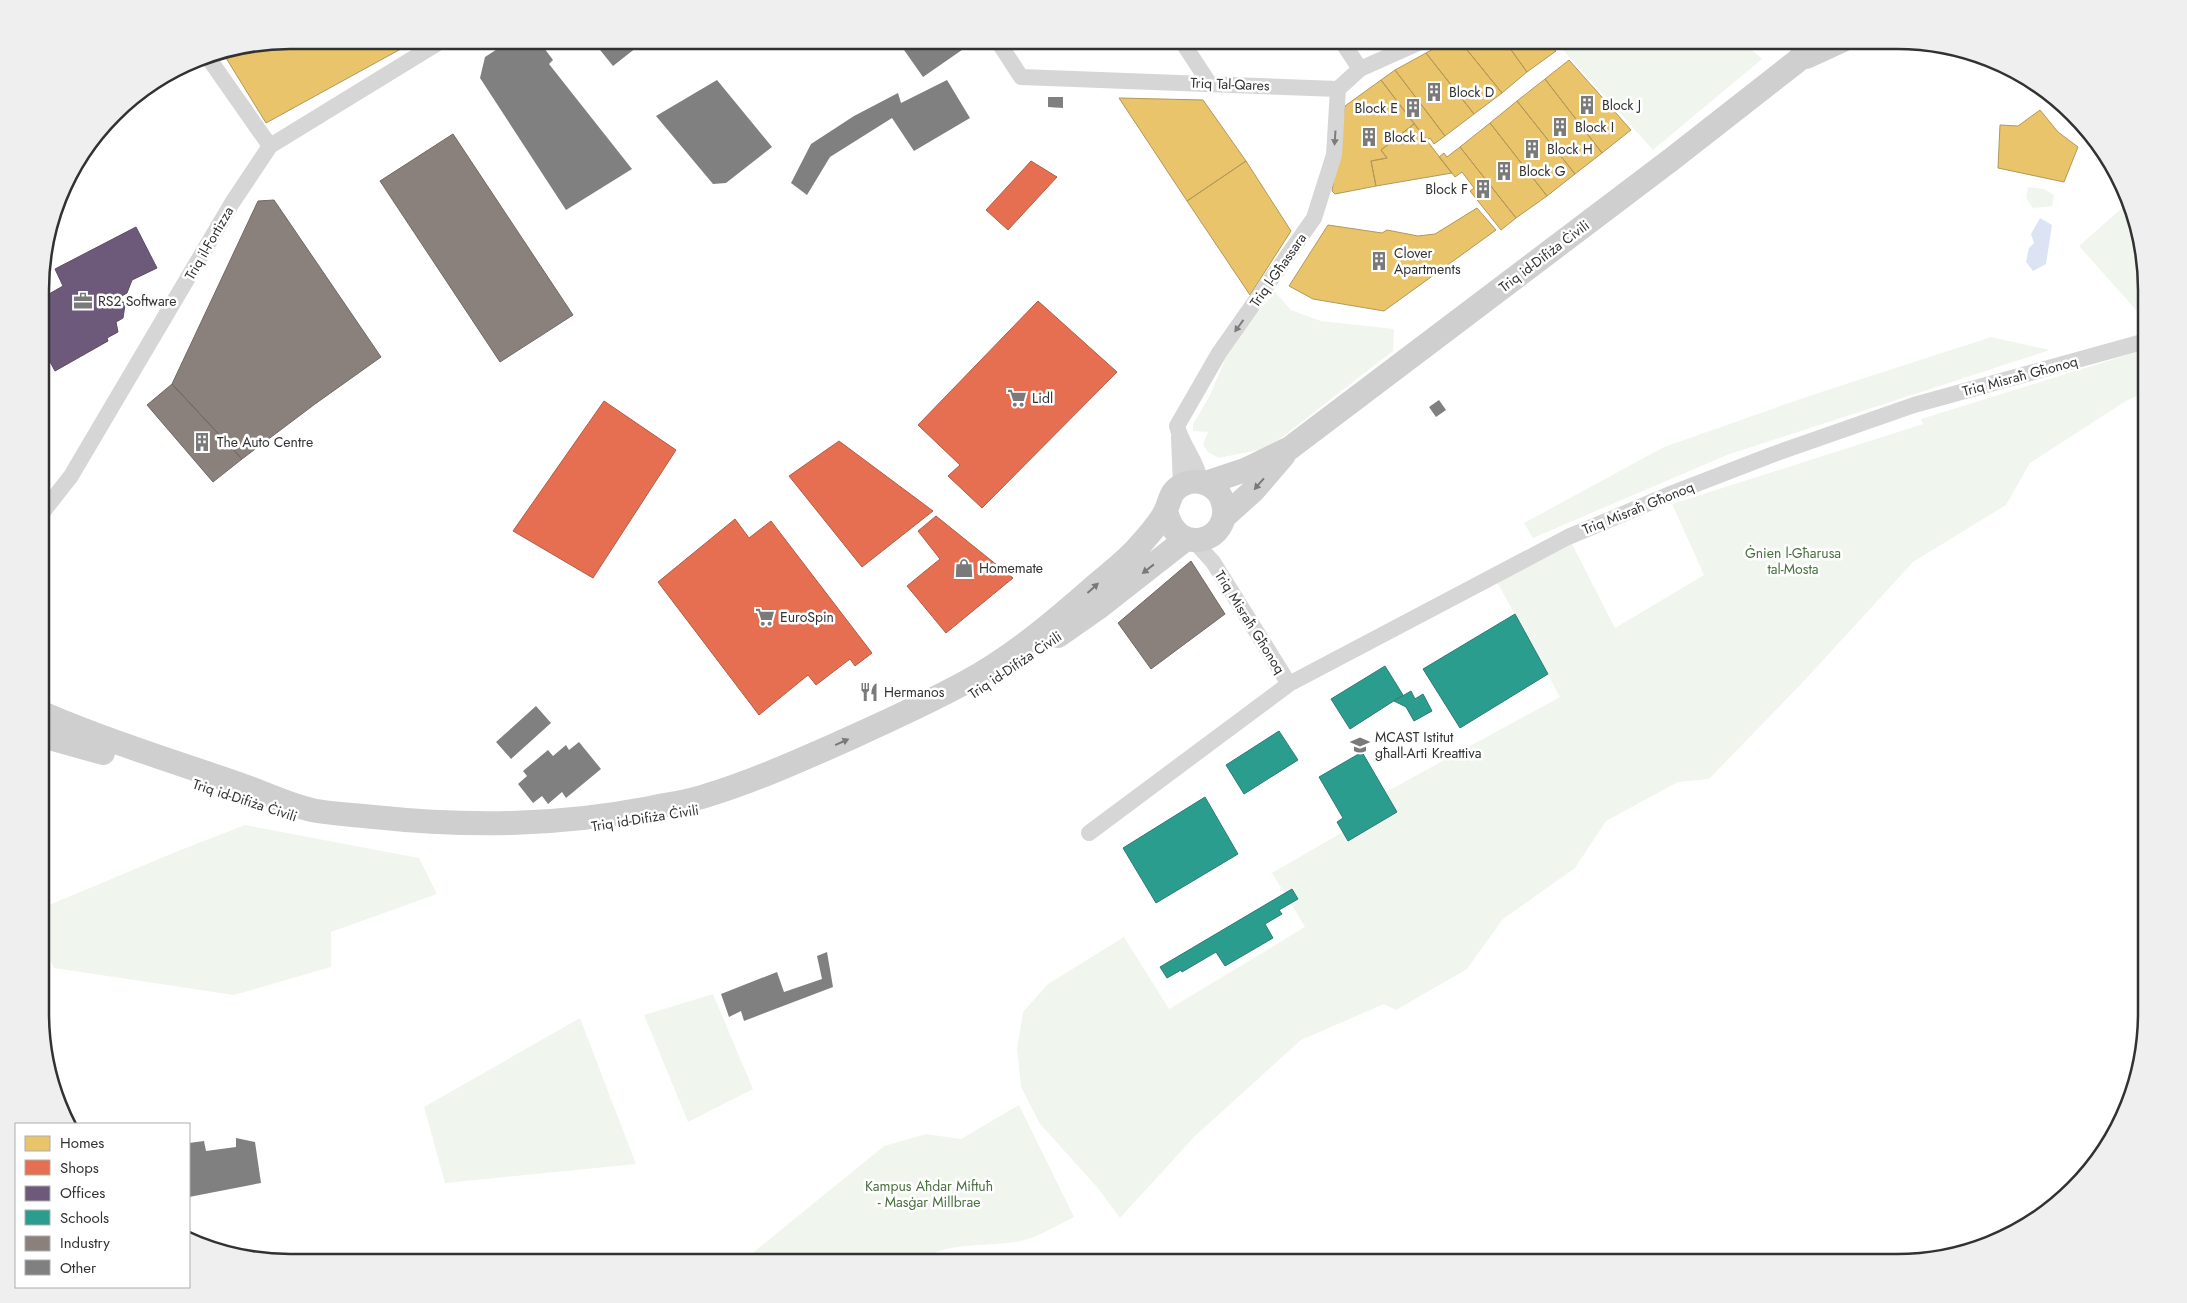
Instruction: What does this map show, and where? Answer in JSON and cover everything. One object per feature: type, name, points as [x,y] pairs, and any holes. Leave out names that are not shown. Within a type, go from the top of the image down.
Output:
[{"type":"main road","name":"Triq id-Difiża Ċivili","points":[[49,717],[85,732],[314,811],[470,824],[558,821],[600,817],[703,798],[782,768],[873,728],[968,681],[1040,633],[1138,548],[1166,511],[1168,499],[1196,484],[1245,470],[1290,448],[1491,297],[1796,62],[1810,49]]},
{"type":"main road","name":"Triq id-Difiża Ċivili","points":[[1796,62],[1824,49]]},
{"type":"main road","name":"Triq id-Difiża Ċivili","points":[[49,738],[95,750],[315,823],[471,835],[555,831],[705,809],[784,783],[851,755],[975,694],[1098,608],[1190,540],[1202,540],[1210,536],[1254,490],[1290,448]]},
{"type":"main road","points":[[1196,484],[1219,494],[1224,505],[1222,522]]},
{"type":"main road","points":[[1166,511],[1168,523],[1176,533],[1190,540]]},
{"type":"street","name":"Triq il-Fortizza","points":[[49,504],[72,476],[232,203],[270,146],[428,49]]},
{"type":"street","name":"Triq Tal-Qares","points":[[1003,49],[1021,77],[1338,89]]},
{"type":"street","points":[[1187,49],[1209,83]]},
{"type":"street","points":[[1347,49],[1360,68]]},
{"type":"street","points":[[1338,89],[1360,68],[1404,49]]},
{"type":"street","points":[[211,62],[270,146]]},
{"type":"street","name":"Triq l-Għassara","points":[[1196,484],[1199,468],[1178,430],[1219,353],[1314,218],[1334,155],[1338,89]]},
{"type":"street","name":"Triq Misraħ Għonoq","points":[[1190,540],[1214,562],[1289,684],[1568,537],[1673,493],[1774,454],[1914,405],[2138,343]]},
{"type":"street","name":"Triq Misraħ Għonoq","points":[[1214,562],[1222,522]]},
{"type":"street","points":[[1089,833],[1289,684]]},
{"type":"green space","points":[[1562,49],[1751,49],[1762,59],[1653,150]]},
{"type":"green space","points":[[2028,187],[2044,189],[2054,195],[2052,206],[2033,208],[2026,198]]},
{"type":"green space","points":[[2123,207],[2134,243],[2138,274],[2138,312],[2079,246]]},
{"type":"green space","points":[[1275,292],[1291,310],[1321,321],[1394,329],[1393,351],[1268,448],[1219,458],[1208,452],[1203,445],[1208,432],[1193,431],[1193,424],[1209,397],[1227,355],[1256,314]]},
{"type":"green space","points":[[1991,337],[2050,350],[1727,455],[1533,538],[1524,523],[1664,447],[1806,397]]},
{"type":"green space","name":"Ġnien l-Għarusa tal-Mosta","points":[[2138,351],[2138,395],[2030,463],[2006,505],[1913,562],[1803,682],[1709,779],[1678,782],[1606,821],[1575,868],[1503,919],[1467,969],[1396,1010],[1384,1004],[1301,1040],[1195,1136],[1120,1218],[1097,1187],[1040,1124],[1021,1087],[1017,1049],[1023,1012],[1048,984],[1124,937],[1169,1009],[1305,927],[1272,873],[1343,832],[1348,841],[1397,812],[1386,792],[1560,697],[1497,582],[1572,544],[1615,628],[1704,575],[1672,504],[1923,424],[1921,419]]},
{"type":"green space","points":[[245,825],[419,858],[437,894],[331,932],[331,967],[234,995],[54,968],[49,958],[49,905]]},
{"type":"green space","points":[[713,994],[753,1089],[688,1122],[644,1015]]},
{"type":"green space","points":[[580,1018],[636,1164],[445,1183],[424,1107]]},
{"type":"green space","name":"Kampus Aħdar Miftuħ - Masġar Millbrae","points":[[1019,1105],[1074,1217],[1021,1241],[966,1246],[932,1254],[753,1254],[884,1146],[926,1134],[961,1139]]},
{"type":"water","points":[[2040,218],[2052,225],[2046,264],[2033,271],[2026,262],[2029,248],[2034,243],[2031,234]]},
{"type":"building: Homes","points":[[274,49],[401,49],[266,123],[226,57]]},
{"type":"building: Homes","points":[[1433,49],[1466,49],[1502,93],[1474,114],[1426,53]]},
{"type":"building: Homes","points":[[1466,49],[1510,49],[1527,72],[1502,93]]},
{"type":"building: Homes","points":[[1510,49],[1555,49],[1556,51],[1527,72]]},
{"type":"building: Homes","name":"Block D","points":[[1426,53],[1474,114],[1445,136],[1395,70]]},
{"type":"building: Homes","name":"Block J","points":[[1569,60],[1631,130],[1602,153],[1545,79]]},
{"type":"building: Homes","name":"Block E","points":[[1395,70],[1445,136],[1434,144],[1430,138],[1427,140],[1381,80]]},
{"type":"building: Homes","name":"Block I","points":[[1545,79],[1602,153],[1575,174],[1517,101]]},
{"type":"building: Homes","name":"Block L","points":[[1381,80],[1414,124],[1381,150],[1387,158],[1371,161],[1376,186],[1335,194],[1332,191],[1345,106]]},
{"type":"building: Homes","points":[[1119,98],[1203,100],[1246,161],[1187,201]]},
{"type":"building: Homes","name":"Block H","points":[[1517,101],[1575,174],[1547,196],[1490,123]]},
{"type":"building: Homes","points":[[2040,110],[2058,132],[2078,147],[2064,182],[1998,168],[2000,125],[2018,126]]},
{"type":"building: Homes","name":"Block G","points":[[1490,123],[1547,196],[1516,218],[1460,147]]},
{"type":"building: Homes","points":[[1414,124],[1452,173],[1376,186],[1371,161],[1387,158],[1381,150]]},
{"type":"building: Homes","name":"Block F","points":[[1460,147],[1516,218],[1501,230],[1470,191],[1474,188],[1462,172],[1455,177],[1439,157],[1444,153],[1447,157]]},
{"type":"building: Homes","points":[[1246,161],[1291,231],[1250,295],[1187,201]]},
{"type":"building: Homes","name":"Clover Apartments","points":[[1477,208],[1496,230],[1384,311],[1313,299],[1289,286],[1328,225],[1382,233],[1387,230],[1418,236],[1435,234]]},
{"type":"building: Shops","points":[[1031,161],[1057,177],[1008,230],[986,210]]},
{"type":"building: Shops","name":"Lidl","points":[[1038,301],[1117,372],[982,508],[948,476],[960,465],[918,425]]},
{"type":"building: Shops","points":[[604,401],[676,450],[593,578],[513,531]]},
{"type":"building: Shops","points":[[839,441],[933,511],[862,567],[789,476]]},
{"type":"building: Shops","name":"Homemate","points":[[936,516],[1013,578],[946,633],[907,586],[940,559],[918,531]]},
{"type":"building: Shops","name":"EuroSpin","points":[[735,519],[749,538],[771,521],[872,653],[855,666],[850,659],[816,685],[808,675],[759,715],[658,582]]},
{"type":"building: Offices","name":"RS2 Software","points":[[136,227],[157,268],[132,280],[127,293],[120,297],[125,305],[123,318],[116,322],[118,332],[107,338],[108,341],[55,371],[49,360],[49,294],[63,286],[55,269]]},
{"type":"building: Schools","points":[[1515,614],[1548,674],[1460,728],[1423,669]]},
{"type":"building: Schools","points":[[1385,666],[1403,695],[1350,729],[1331,699]]},
{"type":"building: Schools","points":[[1411,691],[1415,699],[1423,694],[1432,711],[1414,721],[1406,707],[1394,701]]},
{"type":"building: Schools","points":[[1279,731],[1298,760],[1244,794],[1226,765]]},
{"type":"building: Schools","points":[[1362,752],[1397,812],[1348,841],[1337,822],[1343,818],[1319,777]]},
{"type":"building: Schools","points":[[1205,797],[1238,854],[1156,903],[1123,848]]},
{"type":"building: Schools","points":[[1292,889],[1298,899],[1279,910],[1282,914],[1265,924],[1273,938],[1225,966],[1216,952],[1182,972],[1181,970],[1167,978],[1160,967]]},
{"type":"building: Industry","points":[[453,134],[573,315],[500,362],[380,181]]},
{"type":"building: Industry","points":[[274,200],[381,357],[242,459],[172,384],[258,201]]},
{"type":"building: Industry","name":"The Auto Centre","points":[[172,384],[242,459],[213,482],[147,405]]},
{"type":"building: Industry","points":[[1191,561],[1225,614],[1151,669],[1118,623]]},
{"type":"building: Other","points":[[497,49],[545,49],[553,60],[549,64],[632,169],[566,210],[480,78],[485,57]]},
{"type":"building: Other","points":[[599,49],[635,49],[613,66]]},
{"type":"building: Other","points":[[903,49],[963,49],[923,77]]},
{"type":"building: Other","points":[[717,80],[772,147],[726,183],[713,184],[656,116]]},
{"type":"building: Other","points":[[947,80],[970,118],[914,151],[892,118],[830,157],[807,195],[791,183],[811,144],[854,116],[898,93],[901,103]]},
{"type":"building: Other","points":[[1048,97],[1063,97],[1063,108],[1048,107]]},
{"type":"building: Other","points":[[1439,400],[1446,410],[1436,417],[1429,407]]},
{"type":"building: Other","points":[[536,706],[551,723],[511,759],[496,742]]},
{"type":"building: Other","points":[[579,742],[601,769],[566,798],[562,792],[548,804],[542,796],[533,803],[518,784],[527,776],[523,771],[548,750],[553,756],[566,745],[569,750]]},
{"type":"building: Other","points":[[827,952],[833,987],[744,1021],[741,1011],[729,1017],[721,994],[777,972],[784,992],[822,979],[817,956]]},
{"type":"building: Other","points":[[236,1138],[255,1142],[261,1183],[190,1197],[190,1143],[204,1141],[206,1151],[236,1147]]},
{"type":"place","name":"Block D","points":[[1434,92]]},
{"type":"place","name":"Block J","points":[[1587,105]]},
{"type":"place","name":"Block E","points":[[1413,108]]},
{"type":"place","name":"Block I","points":[[1560,127]]},
{"type":"place","name":"Block L","points":[[1369,137]]},
{"type":"place","name":"Block H","points":[[1532,149]]},
{"type":"place","name":"Block G","points":[[1504,171]]},
{"type":"place","name":"Block F","points":[[1483,189]]},
{"type":"place","name":"Clover Apartments","points":[[1379,261]]},
{"type":"place","name":"RS2 Software","points":[[83,301]]},
{"type":"place","name":"Lidl","points":[[1017,398]]},
{"type":"place","name":"The Auto Centre","points":[[202,442]]},
{"type":"place","name":"Homemate","points":[[964,568]]},
{"type":"place","name":"EuroSpin","points":[[765,617]]},
{"type":"place","name":"Hermanos","points":[[869,692]]},
{"type":"place","name":"MCAST Istitut għall-Arti Kreattiva","points":[[1360,745]]}]
